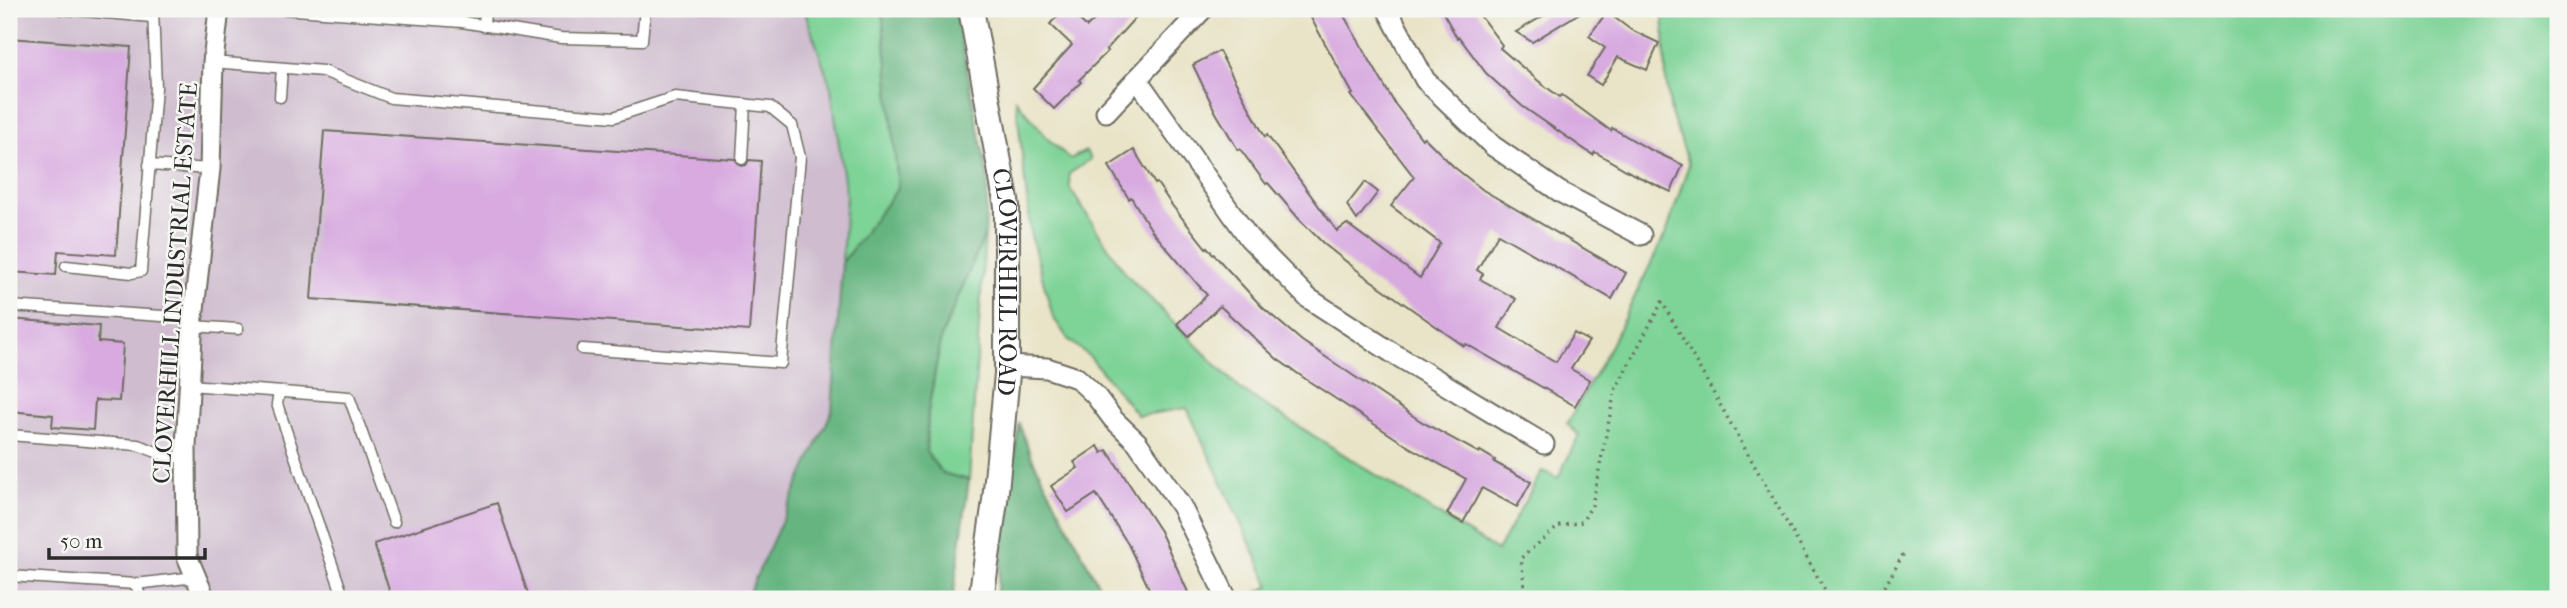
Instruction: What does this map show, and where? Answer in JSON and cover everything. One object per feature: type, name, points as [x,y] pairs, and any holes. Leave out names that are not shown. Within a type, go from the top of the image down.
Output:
[{"type":"street","name":"CLOVERHILL INDUSTRIAL ESTATE","points":[[205,599],[187,556],[186,458],[193,322],[210,169],[213,62],[219,9]]},
{"type":"street","name":"CLOVERHILL ROAD","points":[[971,9],[1007,206],[1007,366],[995,501],[981,599]]},
{"type":"street","points":[[1106,112],[1203,9]]},
{"type":"street","points":[[1387,9],[1425,80],[1493,146],[1560,192],[1641,235]]},
{"type":"street","points":[[1137,79],[1248,238],[1308,298],[1391,352],[1544,444]]},
{"type":"street","points":[[1007,366],[1047,368],[1077,378],[1095,394],[1113,419],[1137,442],[1181,506],[1227,599]]},
{"type":"lane","points":[[60,9],[152,13],[156,88],[141,271],[132,273],[66,266]]},
{"type":"lane","points":[[282,9],[462,22],[561,38],[642,40],[645,9]]},
{"type":"lane","points":[[485,9],[485,26]]},
{"type":"lane","points":[[213,62],[323,71],[391,98],[614,117],[675,97],[770,107],[792,125],[800,157],[781,363],[582,349]]},
{"type":"lane","points":[[280,97],[282,68]]},
{"type":"lane","points":[[742,159],[745,104]]},
{"type":"lane","points":[[149,165],[210,169]]},
{"type":"lane","points":[[9,306],[238,328]]},
{"type":"lane","points":[[189,385],[349,397],[394,522]]},
{"type":"lane","points":[[279,393],[277,404],[344,599]]},
{"type":"lane","points":[[9,435],[138,445],[167,456],[186,458]]},
{"type":"lane","points":[[9,576],[136,584],[195,577]]},
{"type":"lane","points":[[136,584],[141,599]]},
{"type":"path","points":[[1526,599],[1521,558],[1559,526],[1582,522],[1592,505],[1615,390],[1662,302],[1830,599]]},
{"type":"path","points":[[1878,599],[1905,551]]},
{"type":"shaded area","points":[[9,9],[804,9],[831,87],[846,195],[832,411],[746,599],[9,599]]},
{"type":"green space","points":[[804,9],[882,9],[898,188],[842,263],[846,195],[831,87]]},
{"type":"green space","points":[[882,9],[955,9],[988,178],[985,234],[941,337],[928,412],[926,452],[942,473],[969,480],[953,599],[746,599],[832,411],[842,263],[898,188]]},
{"type":"green space","points":[[1663,9],[2558,9],[2558,599],[1245,599],[1270,586],[1187,408],[1138,416],[1091,358],[1068,339],[1053,317],[1031,236],[1016,100],[1050,141],[1070,159],[1086,151],[1091,159],[1069,174],[1070,189],[1126,274],[1241,390],[1497,551],[1542,471],[1558,478],[1579,435],[1567,424],[1608,351],[1667,231],[1689,164],[1671,113],[1666,79]]},
{"type":"green space","points":[[985,234],[969,480],[942,473],[926,452],[928,412],[941,337]]},
{"type":"green space","points":[[1019,423],[1030,454],[1106,599],[996,599]]},
{"type":"building","points":[[1064,9],[1068,9],[1087,27],[1105,9],[1143,9],[1106,50],[1108,51],[1079,80],[1081,82],[1054,109],[1033,88],[1072,45],[1050,24]]},
{"type":"building","points":[[1306,9],[1340,9],[1395,104],[1422,139],[1424,137],[1454,167],[1483,190],[1626,273],[1612,299],[1498,234],[1477,270],[1483,274],[1480,279],[1516,299],[1499,328],[1556,362],[1574,333],[1589,341],[1571,369],[1590,380],[1575,406],[1466,344],[1464,346],[1362,274],[1324,244],[1300,220],[1268,183],[1266,184],[1240,149],[1238,150],[1193,65],[1219,51],[1265,137],[1267,135],[1337,231],[1347,224],[1420,278],[1440,243],[1391,206],[1414,177],[1351,95],[1353,94]]},
{"type":"building","points":[[1441,9],[1475,9],[1502,45],[1500,48],[1542,84],[1560,97],[1562,95],[1611,131],[1612,128],[1683,165],[1671,192],[1595,152],[1593,155],[1522,106],[1486,73],[1459,37],[1457,38]]},
{"type":"building","points":[[1555,9],[1586,9],[1532,42],[1516,32]]},
{"type":"building","points":[[1607,12],[1631,30],[1659,43],[1647,70],[1618,57],[1601,85],[1587,76],[1605,48],[1589,36]]},
{"type":"building","points":[[9,38],[131,47],[116,255],[58,251],[56,275],[9,272]]},
{"type":"building","points":[[324,131],[735,159],[741,166],[746,165],[749,160],[761,161],[749,331],[311,299]]},
{"type":"building","points":[[1134,150],[1155,184],[1157,183],[1206,248],[1263,308],[1302,341],[1422,422],[1479,453],[1480,451],[1495,460],[1494,462],[1531,482],[1517,507],[1482,488],[1463,523],[1447,514],[1466,479],[1409,447],[1277,359],[1220,306],[1189,336],[1177,324],[1207,295],[1152,231],[1109,166]]},
{"type":"building","points":[[1365,182],[1378,192],[1357,220],[1347,205]]},
{"type":"building","points":[[9,319],[99,326],[98,342],[123,344],[119,401],[95,400],[93,430],[52,427],[53,415],[9,411]]},
{"type":"building","points":[[1098,446],[1102,453],[1107,450],[1160,531],[1188,592],[1184,594],[1186,599],[1154,599],[1128,544],[1096,494],[1068,512],[1051,486],[1078,468],[1074,462]]},
{"type":"building","points":[[497,503],[530,599],[392,599],[374,544]]}]
